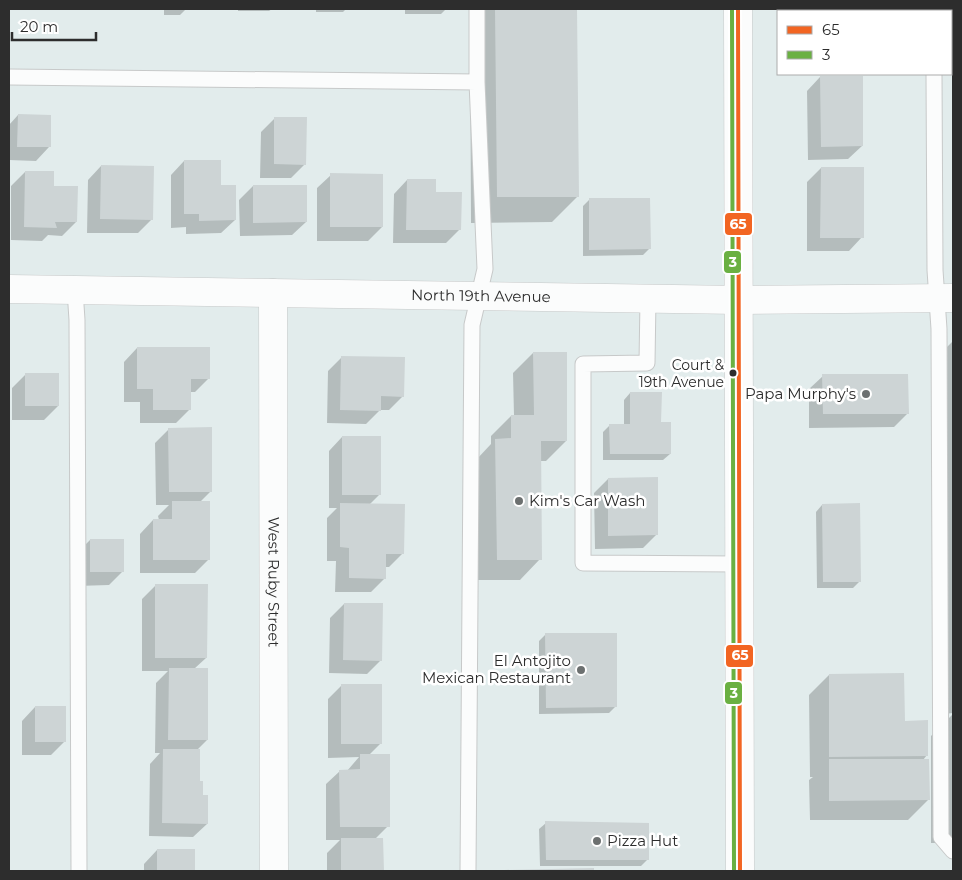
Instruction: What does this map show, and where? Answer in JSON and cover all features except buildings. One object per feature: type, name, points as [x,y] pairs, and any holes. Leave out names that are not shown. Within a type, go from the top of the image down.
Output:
[{"type":"street","points":[[738,9],[740,871]]},
{"type":"street","name":"North 19th Avenue","points":[[9,289],[739,300],[945,299]]},
{"type":"street","name":"West Ruby Street","points":[[273,293],[274,871]]},
{"type":"lane","points":[[468,871],[472,325],[485,269],[477,82],[477,9]]},
{"type":"lane","points":[[934,75],[945,299],[939,339],[942,837],[953,851]]},
{"type":"lane","points":[[9,77],[477,82]]},
{"type":"lane","points":[[74,290],[77,330],[78,871]]},
{"type":"lane","points":[[648,299],[647,363],[583,364],[583,563],[739,564]]},
{"type":"transit line","name":"3","points":[[732,9],[734,871]]},
{"type":"transit line","name":"65","points":[[738,9],[740,871]]},
{"type":"place","name":"Court & 19th Avenue","points":[[733,373]]},
{"type":"place","name":"Papa Murphy's","points":[[866,394]]},
{"type":"place","name":"Kim's Car Wash","points":[[519,501]]},
{"type":"place","name":"El Antojito Mexican Restaurant","points":[[581,670]]},
{"type":"place","name":"Pizza Hut","points":[[597,841]]}]
